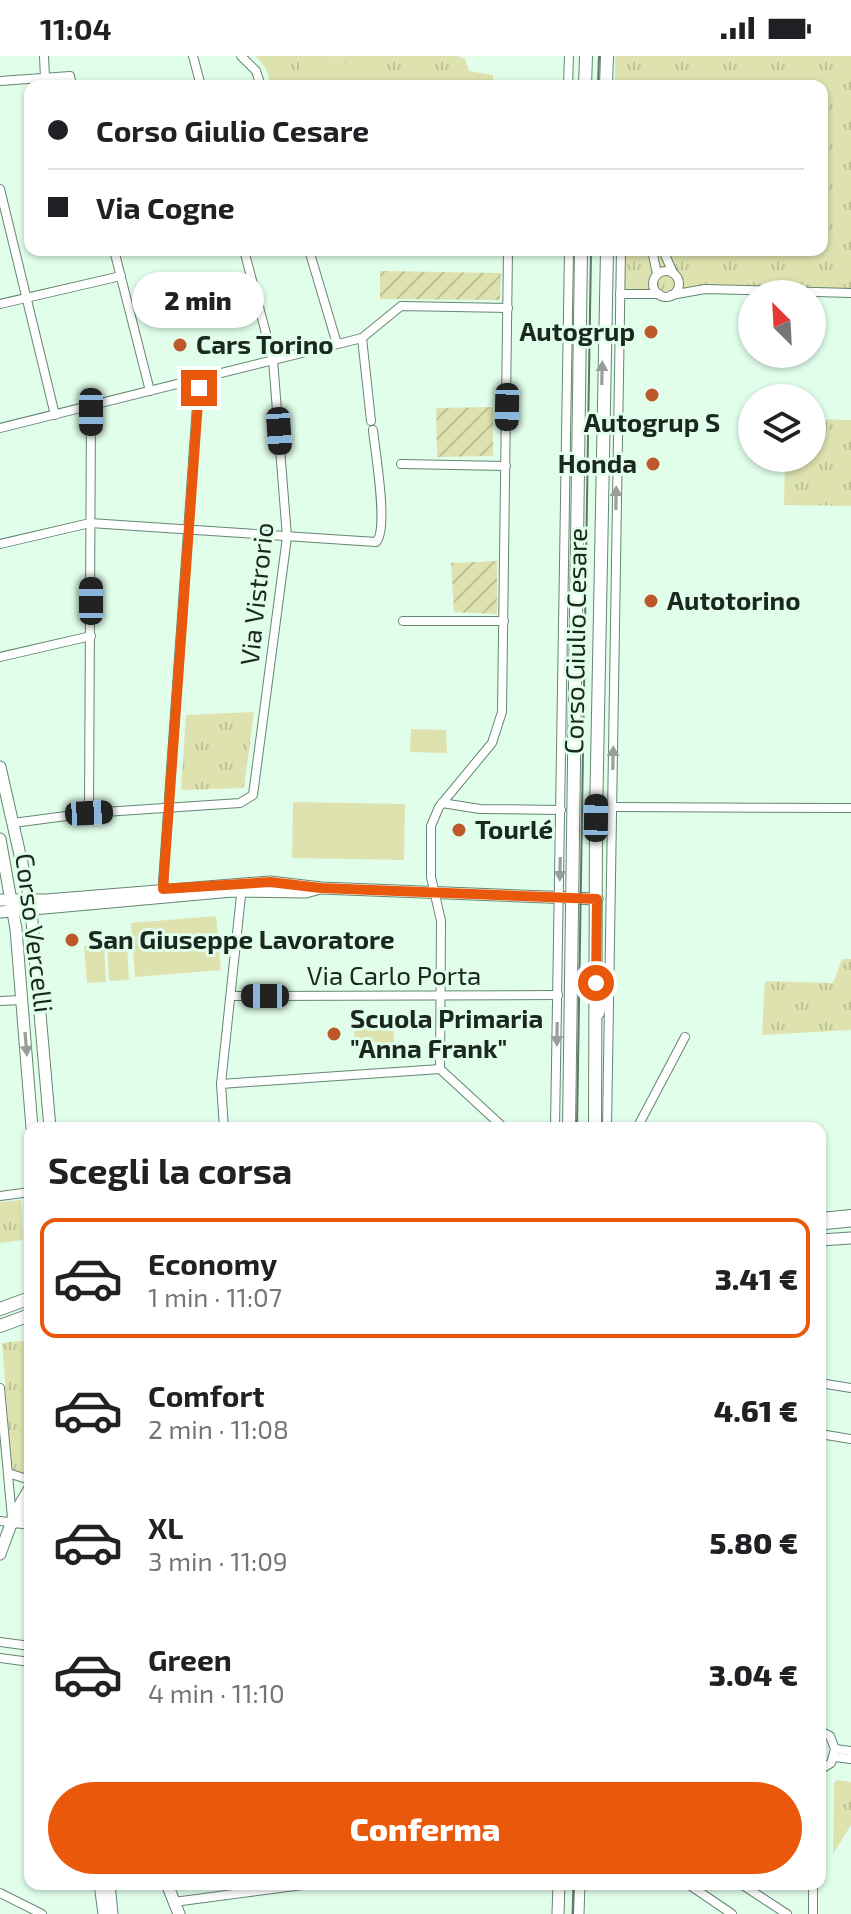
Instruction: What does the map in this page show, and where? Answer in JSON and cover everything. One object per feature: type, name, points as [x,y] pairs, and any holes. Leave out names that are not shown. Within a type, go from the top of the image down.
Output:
[{"type":"main road","points":[[585,80],[586,56]]},
{"type":"main road","points":[[606,80],[607,56]]},
{"type":"main road","name":"Corso Giulio Cesare","points":[[569,1122],[566,900],[575,763],[581,256]]},
{"type":"main road","name":"Corso Giulio Cesare","points":[[599,1122],[596,1020],[603,899],[607,256]]},
{"type":"main road","name":"Corso Vercelli","points":[[0,767],[31,904],[49,1122]]},
{"type":"main road","name":"Corso Vercelli","points":[[0,839],[22,1000],[32,1122]]},
{"type":"main road","points":[[0,887],[6,871]]},
{"type":"main road","points":[[0,912],[8,903],[31,904],[242,886],[306,884],[321,888],[435,894],[603,899]]},
{"type":"main road","points":[[596,1020],[609,979]]},
{"type":"main road","points":[[826,1226],[851,1221]]},
{"type":"main road","points":[[826,1242],[851,1240]]},
{"type":"main road","points":[[0,1309],[24,1300]]},
{"type":"main road","points":[[0,1326],[24,1317]]},
{"type":"main road","points":[[0,1554],[6,1522],[24,1496]]},
{"type":"main road","points":[[96,1914],[103,1890]]},
{"type":"main road","points":[[104,1890],[104,1914]]},
{"type":"main road","points":[[105,1890],[112,1914]]},
{"type":"main road","points":[[169,1890],[179,1914]]},
{"type":"main road","points":[[558,1914],[559,1890]]},
{"type":"main road","points":[[578,1914],[579,1890]]},
{"type":"street","points":[[44,56],[45,78]]},
{"type":"street","points":[[193,56],[199,80]]},
{"type":"street","points":[[241,56],[256,71],[259,80]]},
{"type":"street","points":[[568,80],[569,56]]},
{"type":"street","points":[[0,81],[62,80]]},
{"type":"street","points":[[0,189],[55,415]]},
{"type":"street","points":[[116,256],[150,391]]},
{"type":"street","name":"Via Vistrorio","points":[[171,809],[249,800],[254,791],[287,537],[273,360],[246,256]]},
{"type":"street","points":[[311,256],[337,344]]},
{"type":"street","points":[[440,1069],[441,921],[430,874],[431,829],[442,803],[486,751],[497,732],[502,712],[508,256]]},
{"type":"street","name":"Corso Giulio Cesare","points":[[555,1122],[558,995],[566,900],[561,791],[569,256]]},
{"type":"street","name":"Corso Giulio Cesare","points":[[601,1122],[607,1101],[609,979],[603,899],[613,807],[621,256]]},
{"type":"street","points":[[653,256],[657,274],[653,286],[659,294]]},
{"type":"street","points":[[666,256],[676,277],[671,295]]},
{"type":"street","points":[[657,274],[676,277],[705,289]]},
{"type":"street","points":[[0,304],[121,276]]},
{"type":"street","points":[[620,294],[671,295],[705,289],[851,293]]},
{"type":"street","points":[[0,428],[362,338],[401,306],[508,308]]},
{"type":"street","points":[[0,544],[90,523],[372,542],[379,540],[380,491],[362,338]]},
{"type":"street","points":[[163,893],[191,530],[199,378]]},
{"type":"street","points":[[89,813],[91,406]]},
{"type":"street","points":[[401,464],[506,466]]},
{"type":"street","points":[[403,621],[504,621]]},
{"type":"street","points":[[0,657],[91,636]]},
{"type":"street","name":"Corso Giulio Cesare","points":[[561,791],[575,763]]},
{"type":"street","points":[[442,803],[480,809],[561,810]]},
{"type":"street","points":[[613,807],[851,808]]},
{"type":"street","points":[[13,823],[89,813],[171,809]]},
{"type":"street","points":[[224,1122],[221,1084],[242,886]]},
{"type":"street","name":"Via Carlo Porta","points":[[231,996],[558,995]]},
{"type":"street","points":[[0,1001],[22,1000]]},
{"type":"street","points":[[640,1122],[685,1037]]},
{"type":"street","points":[[221,1084],[440,1069],[497,1122]]},
{"type":"street","points":[[0,1196],[24,1193]]},
{"type":"street","points":[[826,1216],[851,1214]]},
{"type":"street","points":[[826,1385],[851,1388]]},
{"type":"street","points":[[0,1388],[8,1473],[6,1522]]},
{"type":"street","points":[[826,1435],[851,1439]]},
{"type":"street","points":[[8,1473],[24,1478]]},
{"type":"street","points":[[0,1642],[24,1645]]},
{"type":"street","points":[[0,1658],[24,1661]]},
{"type":"street","points":[[826,1734],[830,1736],[835,1753]]},
{"type":"street","points":[[826,1763],[835,1753],[851,1751]]},
{"type":"street","points":[[835,1753],[851,1759]]},
{"type":"street","points":[[174,1902],[265,1890]]},
{"type":"street","points":[[697,1890],[732,1914]]},
{"type":"street","points":[[750,1890],[787,1914]]},
{"type":"street","points":[[813,1890],[813,1914]]},
{"type":"street","points":[[0,1893],[42,1914]]},
{"type":"green space","points":[[256,56],[298,56],[302,80],[270,80]]},
{"type":"green space","points":[[298,56],[332,56],[333,64],[386,59],[387,80],[302,80]]},
{"type":"green space","points":[[332,56],[457,56],[465,59],[469,71],[493,75],[493,80],[387,80],[386,60],[333,64]]},
{"type":"green space","points":[[615,56],[851,56],[851,292],[826,291],[826,280],[738,280],[738,289],[620,294],[619,256],[828,256],[828,80],[615,80]]},
{"type":"green space","points":[[380,271],[501,273],[500,300],[380,299]]},
{"type":"green space","points":[[493,407],[493,456],[437,457],[436,408]]},
{"type":"green space","points":[[826,419],[851,420],[851,506],[784,505],[785,472],[826,472]]},
{"type":"green space","points":[[497,561],[497,614],[454,612],[451,563]]},
{"type":"green space","points":[[254,712],[244,788],[181,790],[186,715]]},
{"type":"green space","points":[[411,729],[446,730],[447,753],[410,752]]},
{"type":"green space","points":[[293,802],[405,804],[404,860],[292,858]]},
{"type":"green space","points":[[216,916],[221,970],[135,977],[131,923]]},
{"type":"green space","points":[[127,944],[129,980],[109,981],[107,945]]},
{"type":"green space","points":[[104,945],[106,982],[87,983],[84,946]]},
{"type":"green space","points":[[842,959],[851,959],[851,1030],[762,1035],[765,981],[833,983]]},
{"type":"green space","points":[[394,1023],[394,1048],[354,1049],[354,1024]]},
{"type":"green space","points":[[21,1200],[23,1240],[0,1243],[0,1202]]},
{"type":"green space","points":[[24,1342],[24,1475],[12,1472],[2,1343]]},
{"type":"green space","points":[[837,1780],[851,1782],[851,1825],[833,1854],[834,1784]]},
{"type":"tram line","points":[[598,80],[599,56]]},
{"type":"tram line","points":[[577,1122],[591,256]]},
{"type":"tram line","points":[[573,1914],[574,1890]]},
{"type":"place","name":"Autogrup","points":[[651,332]]},
{"type":"place","name":"Cars Torino","points":[[180,345]]},
{"type":"place","name":"Autogrup S","points":[[652,395]]},
{"type":"place","name":"Honda","points":[[653,464]]},
{"type":"place","name":"Autotorino","points":[[651,601]]},
{"type":"place","name":"Tourlé","points":[[459,830]]},
{"type":"place","name":"San Giuseppe Lavoratore","points":[[72,940]]},
{"type":"place","name":"Scuola Primaria \"Anna Frank\"","points":[[334,1034]]},
{"type":"route","points":[[199,388],[163,889],[270,882],[321,888],[597,899],[596,983]]}]
